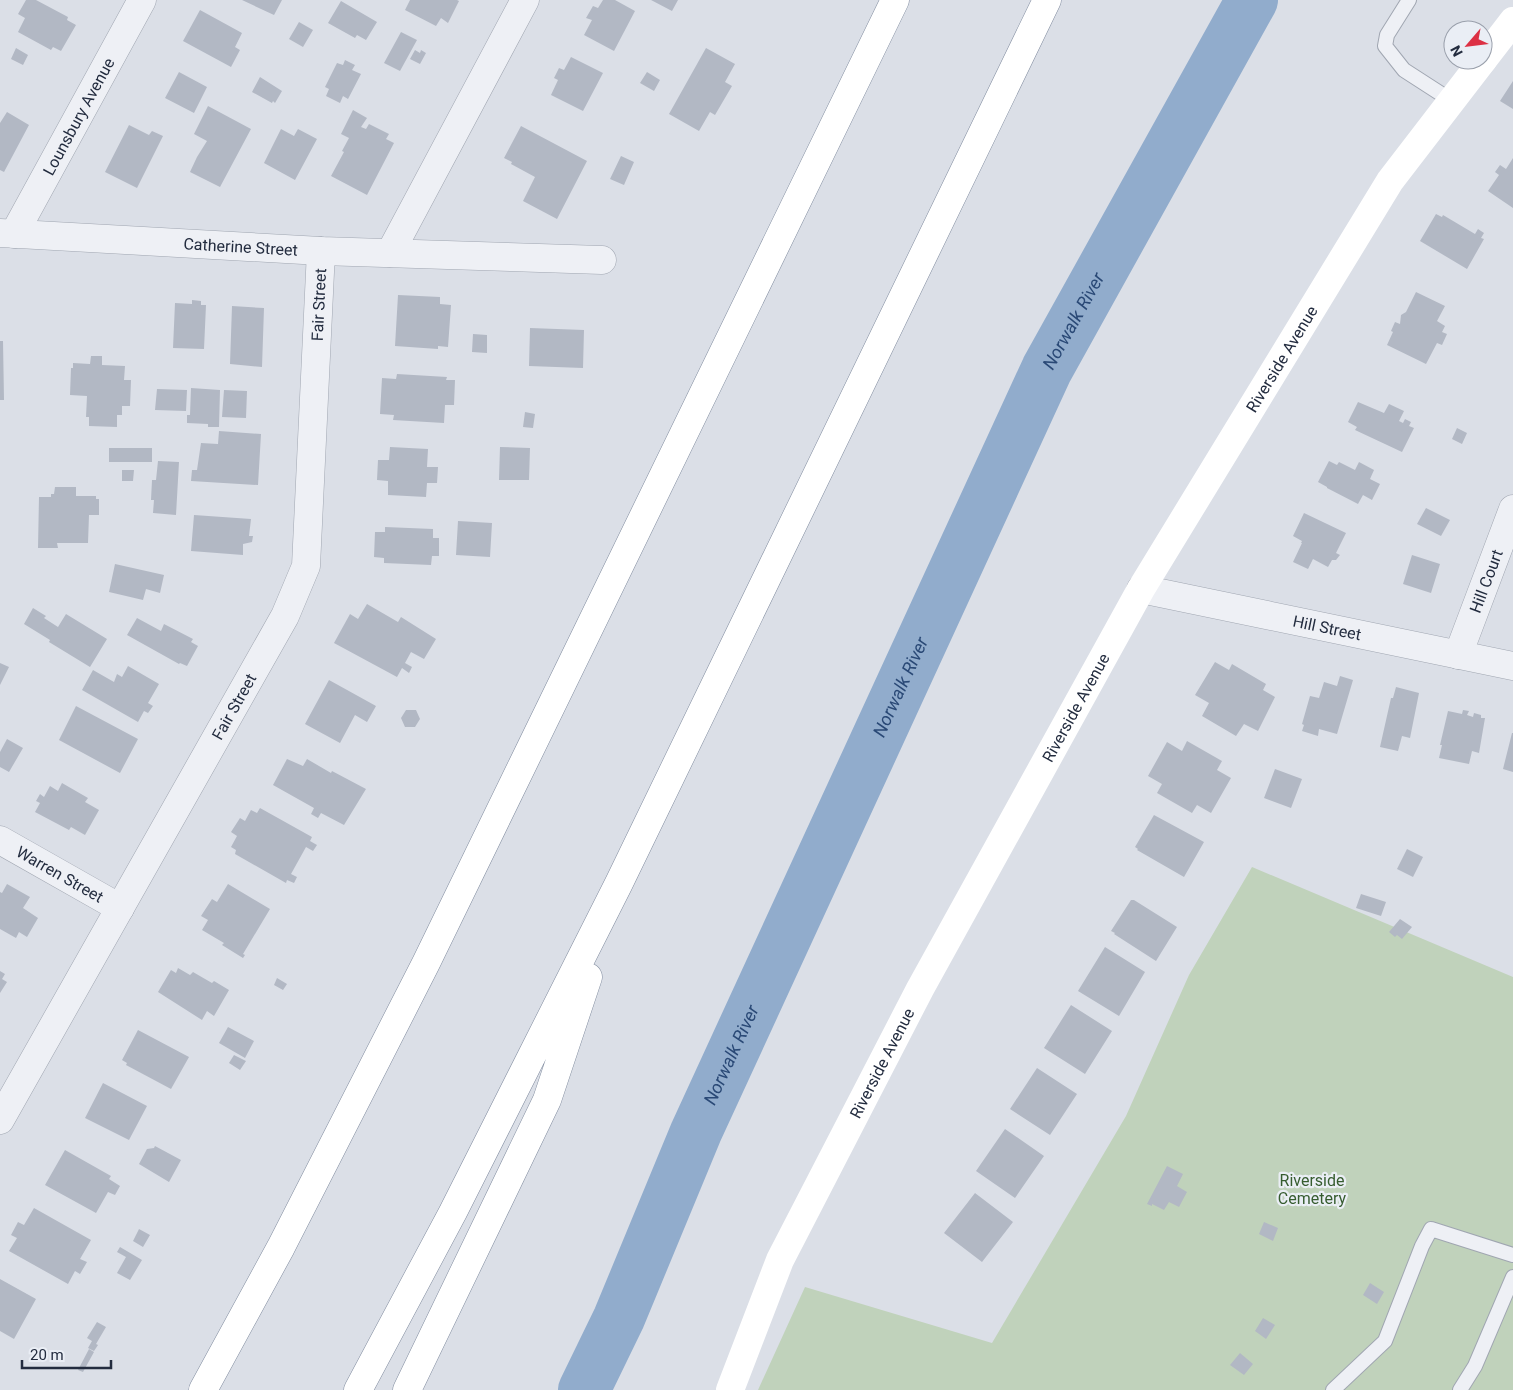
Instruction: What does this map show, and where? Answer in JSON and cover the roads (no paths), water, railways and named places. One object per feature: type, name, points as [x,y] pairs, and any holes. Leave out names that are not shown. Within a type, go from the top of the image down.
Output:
[{"type":"main road","points":[[203,1390],[281,1247],[426,963],[895,0]]},
{"type":"main road","points":[[358,1390],[453,1212],[619,883],[1047,0]]},
{"type":"main road","name":"Riverside Avenue","points":[[1493,47],[1513,21]]},
{"type":"main road","name":"Riverside Avenue","points":[[730,1390],[780,1260],[920,989],[1140,590],[1390,181],[1475,70]]},
{"type":"main road","points":[[407,1390],[547,1100],[619,883]]},
{"type":"street","name":"Lounsbury Avenue","points":[[7,234],[142,0]]},
{"type":"street","points":[[390,253],[525,0]]},
{"type":"street","name":"Catherine Street","points":[[7,234],[321,251],[602,260]]},
{"type":"street","name":"Fair Street","points":[[0,1120],[286,616],[306,566],[321,251]]},
{"type":"street","name":"Hill Court","points":[[1458,655],[1513,509]]},
{"type":"street","name":"Hill Street","points":[[1140,590],[1513,666]]},
{"type":"street","name":"Warren Street","points":[[0,840],[120,908]]},
{"type":"lane","points":[[1409,0],[1387,35],[1385,46],[1404,70],[1452,100]]},
{"type":"lane","points":[[1333,1390],[1385,1341],[1422,1246],[1431,1229],[1513,1255]]},
{"type":"lane","points":[[1460,1390],[1476,1366],[1513,1277]]},
{"type":"waterway","name":"Norwalk River","points":[[584,1390],[619,1318],[696,1132],[1047,369],[1252,0]]},
{"type":"park label","name":"Riverside Cemetery","points":[[1312,1189]]}]
